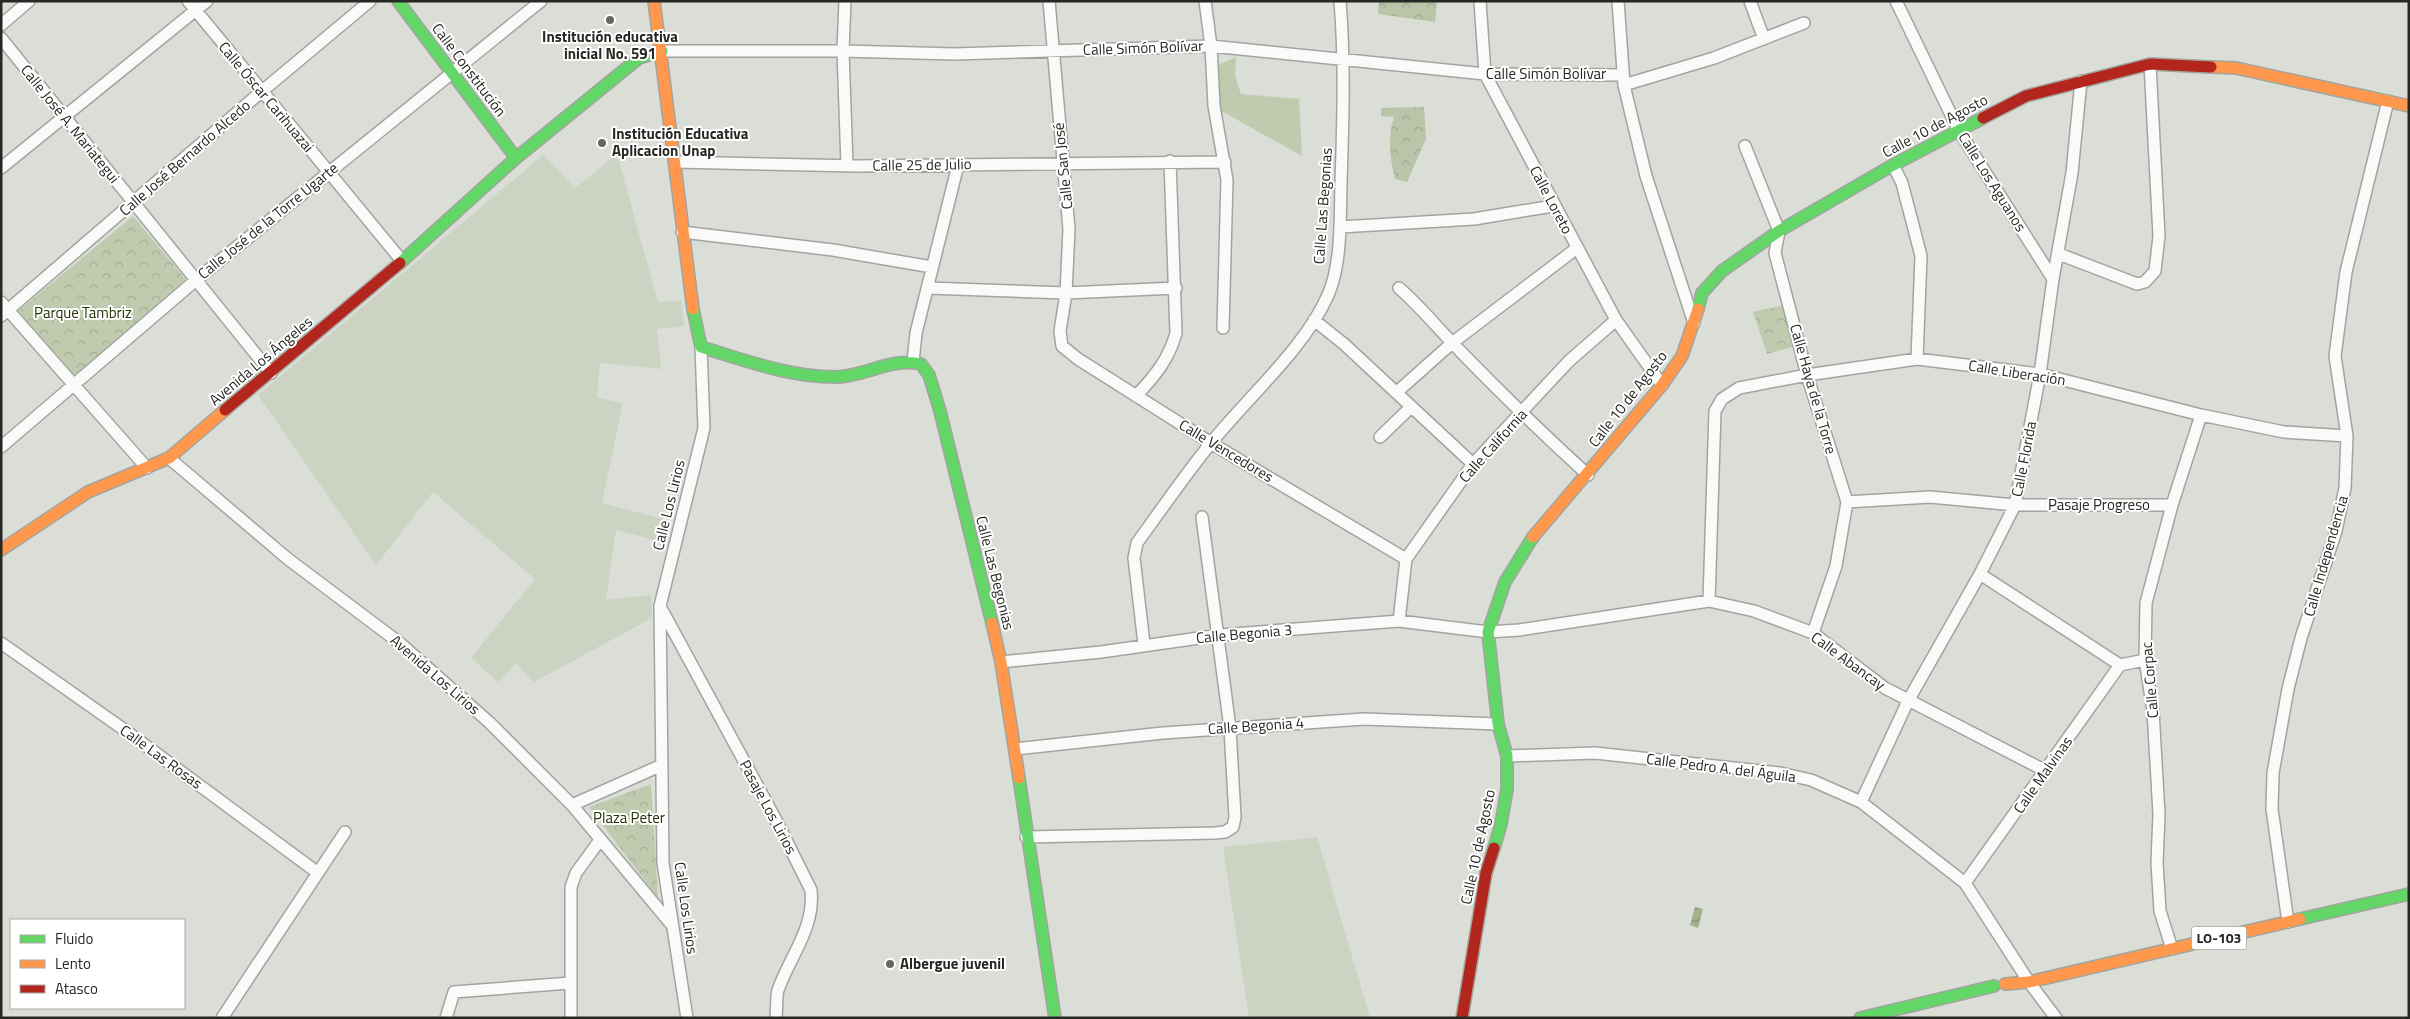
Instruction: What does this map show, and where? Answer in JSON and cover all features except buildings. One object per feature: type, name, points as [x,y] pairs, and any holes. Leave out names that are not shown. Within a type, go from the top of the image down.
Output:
[{"type":"street","points":[[1,25],[30,1]]},
{"type":"street","name":"Calle Óscar Carihuazai","points":[[188,1],[402,261]]},
{"type":"street","points":[[1,168],[207,1]]},
{"type":"street","name":"Calle José Bernardo Alcedo","points":[[4,309],[370,1]]},
{"type":"street","name":"Calle Constitución","points":[[398,1],[516,158]]},
{"type":"street","name":"Calle José de la Torre Ugarte","points":[[1,448],[196,280],[328,171],[541,1]]},
{"type":"street","name":"Calle Los Lirios","points":[[654,1],[662,51],[693,313],[701,346],[704,428],[660,606],[663,863],[687,1018]]},
{"type":"street","points":[[845,1],[843,51],[847,165]]},
{"type":"street","name":"Calle San José","points":[[1049,1],[1070,229],[1066,293],[1060,331]]},
{"type":"street","points":[[1205,1],[1211,46],[1214,106],[1227,180],[1223,328]]},
{"type":"street","name":"Calle Las Begonias","points":[[1144,644],[1134,550],[1137,543],[1211,443],[1287,356],[1314,320],[1328,295],[1333,279],[1340,227],[1345,59],[1340,1]]},
{"type":"street","name":"Calle Loreto","points":[[1480,1],[1485,74],[1553,206],[1616,320],[1662,384]]},
{"type":"street","points":[[1618,1],[1623,80],[1646,176],[1694,323]]},
{"type":"street","points":[[1750,1],[1764,39]]},
{"type":"street","name":"Calle Los Aguanos","points":[[1896,1],[1959,131],[2053,279]]},
{"type":"street","name":"Calle Simón Bolívar","points":[[662,51],[843,51],[955,54],[1211,46],[1485,74],[1623,80],[1714,58],[1804,23]]},
{"type":"street","name":"Calle José A. Mariategui","points":[[1,38],[271,373]]},
{"type":"street","name":"Avenida Los Ángeles","points":[[1,550],[88,492],[169,458],[402,261],[516,158],[639,58],[662,51]]},
{"type":"street","points":[[2059,254],[2137,284],[2145,282],[2155,271],[2159,236],[2150,64]]},
{"type":"street","name":"Calle 10 de Agosto","points":[[1462,1018],[1486,873],[1501,824],[1507,789],[1506,756],[1498,724],[1488,632],[1505,582],[1528,542],[1588,475],[1662,384],[1682,356],[1702,293],[1722,271],[1779,231],[1893,164],[2026,96],[2150,64],[2236,68],[2409,106]]},
{"type":"street","name":"Calle Florida","points":[[1861,802],[1908,701],[1980,574],[2015,506],[2040,374],[2053,279],[2072,173],[2081,81]]},
{"type":"street","name":"Calle Independencia","points":[[2288,922],[2272,809],[2273,773],[2288,689],[2301,638],[2340,514],[2345,488],[2347,436],[2335,356],[2346,272],[2388,101]]},
{"type":"street","name":"Calle Haya de la Torre","points":[[1745,146],[1779,231],[1775,253],[1807,375],[1847,502],[1836,566],[1813,633]]},
{"type":"street","points":[[1136,396],[1153,378],[1170,353],[1176,332],[1176,288],[1170,161]]},
{"type":"street","name":"Calle 25 de Julio","points":[[675,162],[958,165],[1064,162],[1225,162]]},
{"type":"street","points":[[1893,164],[1902,183],[1921,256],[1917,359]]},
{"type":"street","points":[[701,346],[768,367],[810,376],[838,377],[904,361],[913,362],[916,333],[958,165]]},
{"type":"street","points":[[1340,227],[1474,219],[1553,206]]},
{"type":"street","points":[[682,232],[832,250],[932,267]]},
{"type":"street","points":[[1397,392],[1452,343],[1577,248]]},
{"type":"street","points":[[928,288],[1066,293],[1176,288]]},
{"type":"street","points":[[1398,288],[1419,305],[1452,343],[1521,414],[1588,475]]},
{"type":"street","points":[[4,309],[147,468]]},
{"type":"street","points":[[1314,320],[1344,344],[1473,464]]},
{"type":"street","name":"Calle California","points":[[1399,621],[1406,559],[1473,464],[1569,361],[1616,320]]},
{"type":"street","name":"Calle Vencedores","points":[[1060,331],[1060,341],[1066,350],[1211,443],[1406,559]]},
{"type":"street","name":"Calle Liberación","points":[[1709,601],[1715,411],[1718,404],[1728,394],[1739,388],[1807,375],[1917,359],[2040,374],[2201,416],[2284,432],[2347,436]]},
{"type":"street","name":"Calle Las Begonias","points":[[913,362],[926,370],[940,411],[1001,662],[1015,749],[1026,837],[1055,1018]]},
{"type":"street","points":[[1380,437],[1411,407]]},
{"type":"street","name":"Calle Corpac","points":[[2172,949],[2160,911],[2157,863],[2159,814],[2153,711],[2146,660],[2146,603],[2172,505],[2201,416]]},
{"type":"street","name":"Avenida Los Lirios","points":[[169,458],[288,559],[401,644],[490,723],[572,805],[671,924]]},
{"type":"street","name":"Pasaje Progreso","points":[[1847,502],[1930,498],[2015,506],[2172,505]]},
{"type":"street","points":[[1026,837],[1215,833],[1230,830],[1235,817],[1230,728],[1220,635],[1202,517]]},
{"type":"street","points":[[1980,574],[2120,666],[2146,660]]},
{"type":"street","name":"Calle Abancay","points":[[1488,632],[1519,630],[1709,601],[1754,611],[1813,633],[1885,688],[2046,771]]},
{"type":"street","name":"Pasaje Los Lirios","points":[[660,606],[776,820],[811,890],[810,920],[778,992],[776,1018]]},
{"type":"street","name":"Calle Begonia 3","points":[[1001,662],[1101,652],[1144,644],[1220,635],[1399,621],[1488,632]]},
{"type":"street","name":"Calle Las Rosas","points":[[1,643],[134,737],[318,873]]},
{"type":"street","name":"Calle Malvinas","points":[[1965,883],[2120,666]]},
{"type":"street","name":"Calle Begonia 4","points":[[1015,749],[1230,728],[1364,719],[1498,724]]},
{"type":"street","name":"Calle Pedro A. del Águila","points":[[1506,756],[1595,753],[1780,773],[1811,780],[1861,802],[1965,883],[2029,982],[2056,1018]]},
{"type":"street","points":[[572,805],[662,765]]},
{"type":"street","points":[[222,1018],[345,832]]},
{"type":"street","points":[[571,1018],[571,887],[576,873],[600,840]]},
{"type":"street","name":"LO-103","points":[[1860,1018],[2000,985],[2029,982],[2409,894]]},
{"type":"street","points":[[446,1018],[454,992],[570,983]]},
{"type":"shaded area","points":[[617,154],[658,302],[681,301],[684,326],[657,329],[661,369],[600,363],[597,398],[623,403],[602,503],[667,520],[662,542],[616,530],[606,600],[651,595],[652,618],[534,682],[516,663],[498,682],[471,658],[535,579],[433,492],[376,565],[258,395],[543,155],[575,188]]},
{"type":"shaded area","points":[[1317,837],[1370,1018],[1249,1018],[1223,847]]},
{"type":"green space","points":[[1379,1],[1437,1],[1435,22],[1378,14]]},
{"type":"green space","points":[[1236,57],[1235,76],[1241,94],[1299,99],[1302,156],[1218,109],[1218,65]]},
{"type":"green space","points":[[1424,107],[1426,139],[1407,182],[1395,179],[1390,148],[1390,133],[1394,117],[1381,116],[1381,108]]},
{"type":"green space","name":"Parque Tambriz","points":[[133,216],[187,281],[75,377],[18,311]]},
{"type":"green space","points":[[1783,305],[1796,346],[1767,354],[1753,312]]},
{"type":"green space","name":"Plaza Peter","points":[[651,784],[658,898],[589,807]]},
{"type":"water","points":[[1695,907],[1703,909],[1698,928],[1690,925]]},
{"type":"traffic: fast","points":[[398,1],[516,158]]},
{"type":"traffic: fast","points":[[400,263],[516,158],[639,58],[662,51]]},
{"type":"traffic: fast","points":[[1698,309],[1702,293],[1722,271],[1779,231],[1893,165],[1983,118]]},
{"type":"traffic: fast","points":[[693,309],[701,347],[767,367],[801,374],[835,377],[857,374],[899,363],[921,364],[929,375],[940,411],[992,623]]},
{"type":"traffic: fast","points":[[1494,848],[1501,824],[1507,789],[1507,756],[1498,724],[1488,632],[1505,582],[1533,537]]},
{"type":"traffic: fast","points":[[1019,778],[1055,1018]]},
{"type":"traffic: fast","points":[[2300,919],[2409,894]]},
{"type":"traffic: fast","points":[[1860,1018],[1994,986]]},
{"type":"traffic: slow","points":[[654,1],[693,309]]},
{"type":"traffic: slow","points":[[2211,67],[2236,68],[2409,106]]},
{"type":"traffic: slow","points":[[1533,537],[1662,385],[1682,356],[1698,309]]},
{"type":"traffic: slow","points":[[1,550],[88,492],[169,458],[225,410]]},
{"type":"traffic: slow","points":[[992,623],[1001,662],[1019,778]]},
{"type":"traffic: slow","points":[[2005,984],[2029,982],[2300,919]]},
{"type":"traffic: jam","points":[[1983,118],[2026,96],[2150,64],[2211,67]]},
{"type":"traffic: jam","points":[[225,410],[400,263]]},
{"type":"traffic: jam","points":[[1462,1018],[1486,873],[1494,848]]},
{"type":"place","name":"Institución educativa inicial No. 591","points":[[610,20]]},
{"type":"place","name":"Institución Educativa Aplicacion Unap","points":[[602,143]]},
{"type":"place","name":"Albergue juvenil","points":[[890,964]]}]
